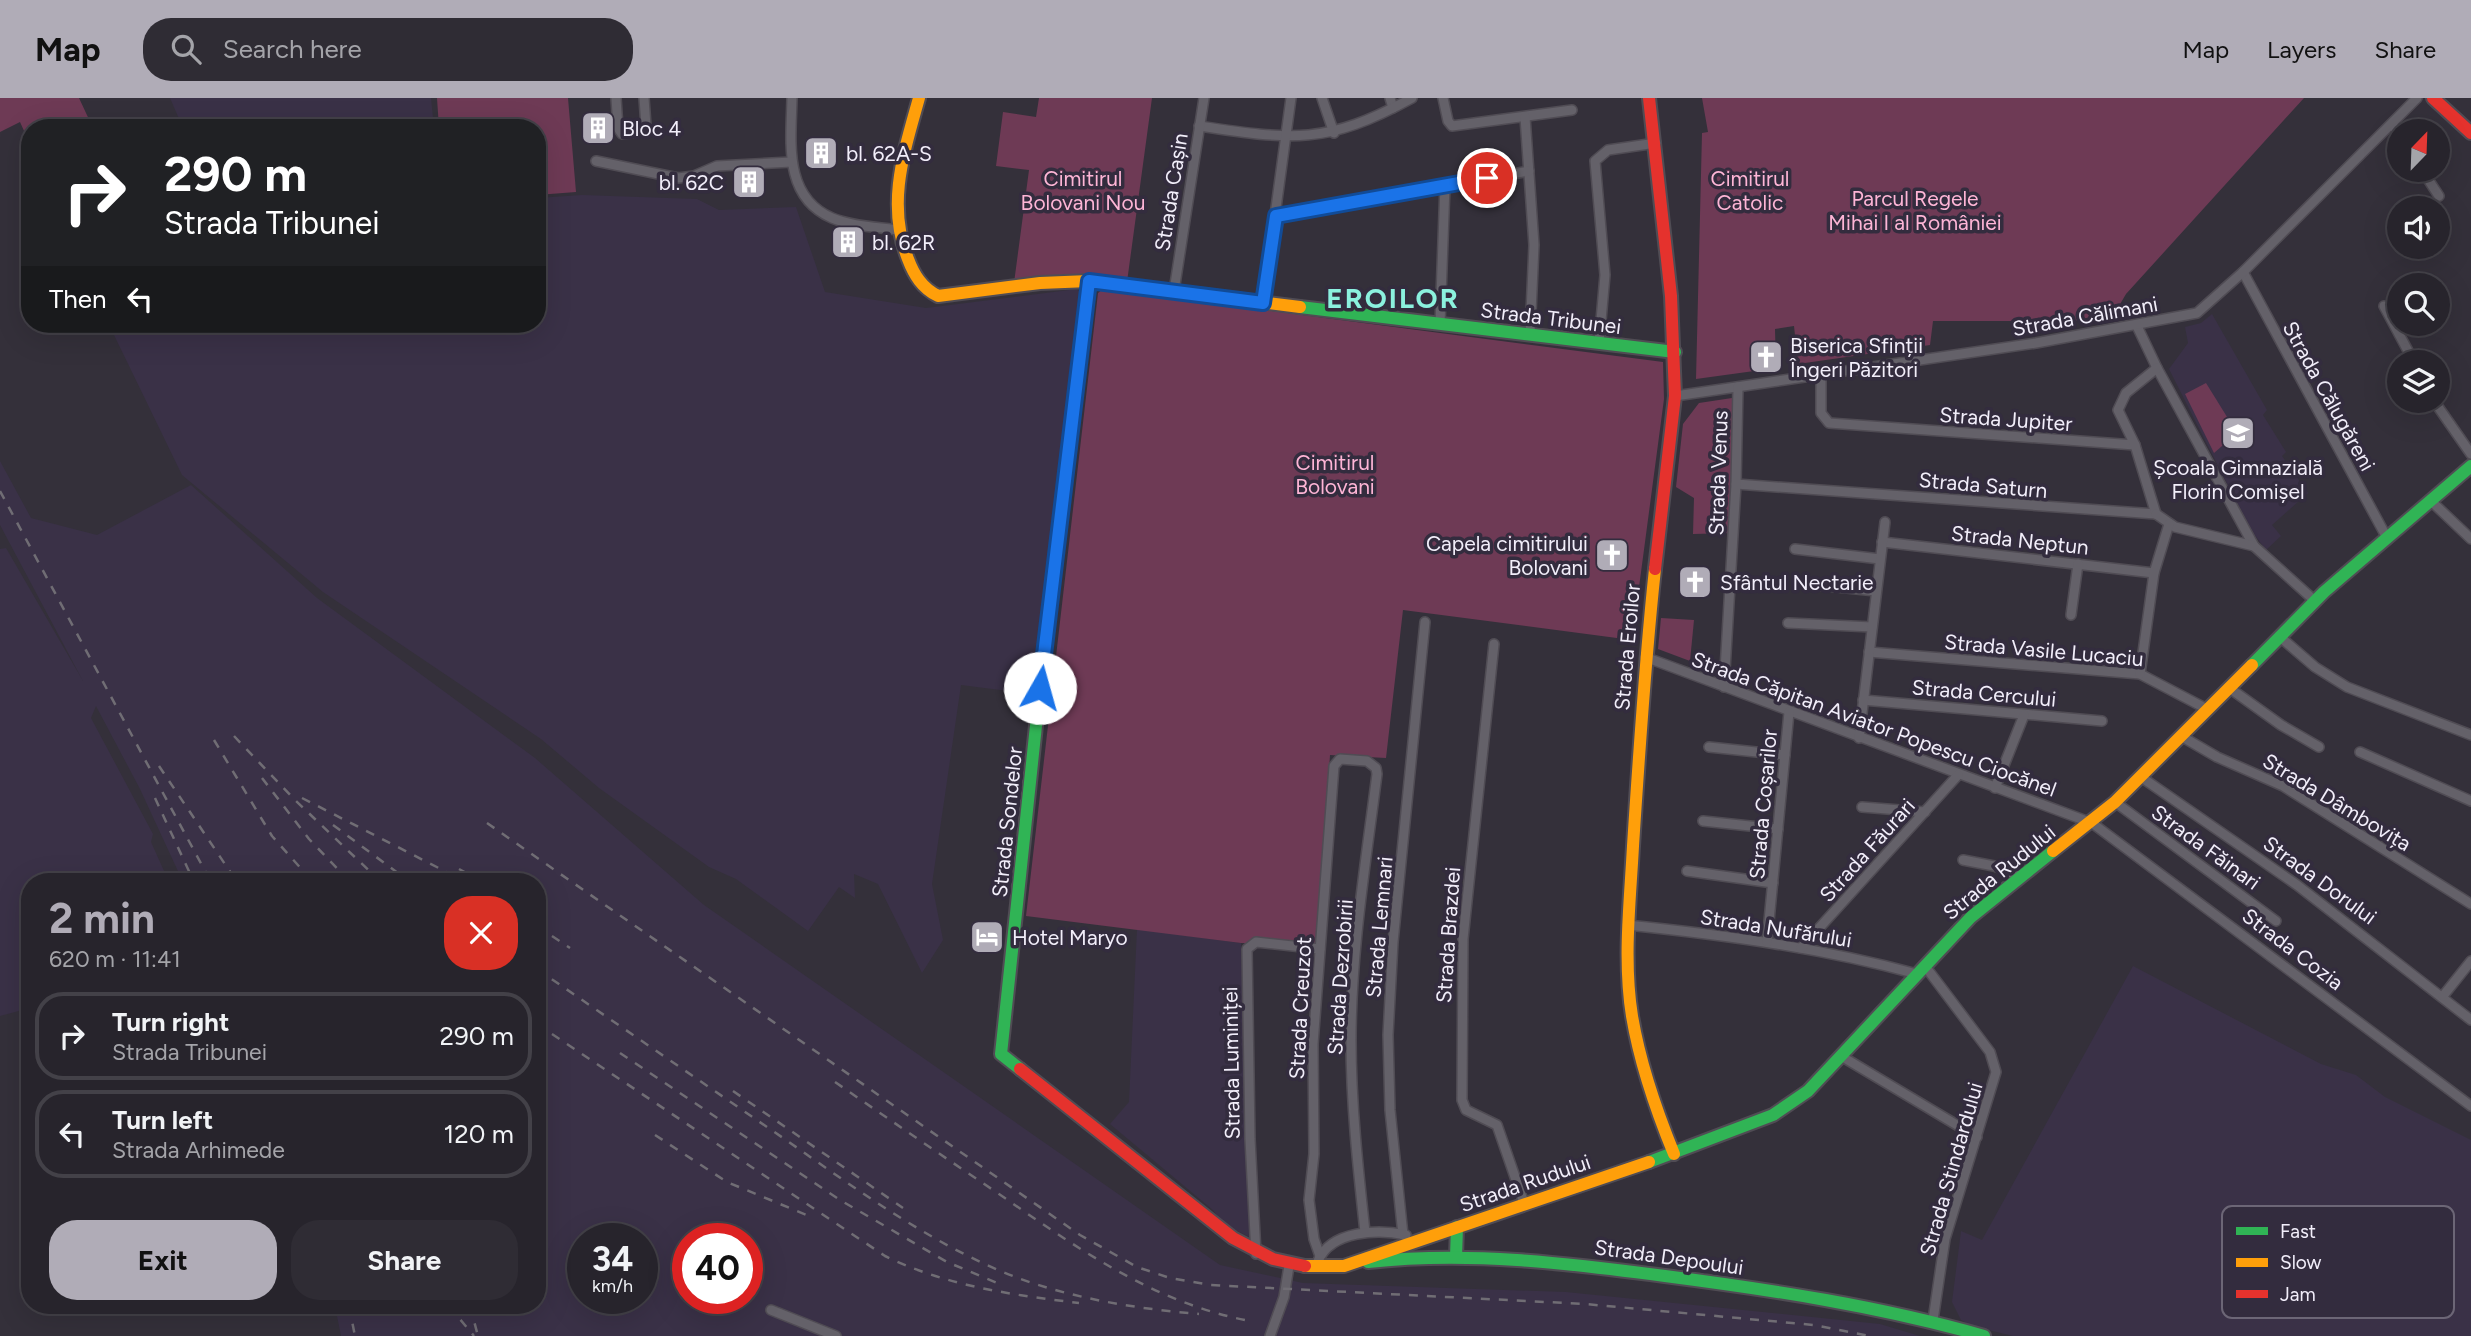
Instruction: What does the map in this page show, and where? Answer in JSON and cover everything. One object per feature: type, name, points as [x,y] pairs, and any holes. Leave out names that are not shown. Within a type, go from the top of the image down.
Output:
[{"type":"street","points":[[616,98],[618,128],[622,134],[639,132],[646,126],[644,98]]},
{"type":"street","points":[[792,98],[792,162],[797,189],[820,212],[834,220],[897,230]]},
{"type":"street","points":[[919,98],[894,208],[897,230],[920,283],[938,296],[1054,282],[1089,281]]},
{"type":"street","name":"Strada Cașin","points":[[1174,291],[1204,98]]},
{"type":"street","points":[[1263,303],[1291,98]]},
{"type":"street","points":[[1322,98],[1334,133]]},
{"type":"street","points":[[1390,98],[1393,108]]},
{"type":"street","points":[[1199,126],[1287,137],[1334,133],[1412,98]]},
{"type":"street","points":[[1443,98],[1452,126],[1572,110]]},
{"type":"street","name":"Strada Eroilor","points":[[1648,98],[1656,143],[1675,352],[1675,396],[1645,657],[1628,925],[1632,1015],[1658,1115],[1674,1154]]},
{"type":"street","name":"Strada Călimani","points":[[2397,119],[2417,98]]},
{"type":"street","points":[[2432,98],[2471,133]]},
{"type":"street","points":[[1525,117],[1534,245],[1530,335]]},
{"type":"street","name":"Strada Călimani","points":[[1675,396],[2137,326],[2197,313],[2243,272],[2387,129]]},
{"type":"street","points":[[1600,343],[1605,275],[1595,161],[1608,150],[1656,143]]},
{"type":"street","points":[[596,161],[678,178],[694,176],[717,166],[792,162]]},
{"type":"street","points":[[1276,216],[1529,171]]},
{"type":"street","points":[[2430,182],[2439,196]]},
{"type":"street","points":[[1440,324],[1445,185]]},
{"type":"street","name":"Strada Călugăreni","points":[[2243,272],[2386,536]]},
{"type":"street","name":"Strada Tribunei","points":[[1089,281],[1675,352]]},
{"type":"street","name":"Strada Sondelor","points":[[1001,1054],[1040,688],[1089,281]]},
{"type":"street","points":[[2384,306],[2408,350]]},
{"type":"street","points":[[2137,326],[2157,369],[2254,546],[2315,601]]},
{"type":"street","points":[[2157,369],[2119,402],[2119,416],[2135,445],[2156,514],[2169,524],[2254,546]]},
{"type":"street","name":"Strada Jupiter","points":[[1821,374],[1821,413],[1829,423],[2135,445]]},
{"type":"street","name":"Strada Venus","points":[[1724,687],[1736,484],[1738,387]]},
{"type":"street","points":[[2442,413],[2471,454]]},
{"type":"street","name":"Strada Rudului","points":[[1001,1054],[1223,1231],[1256,1254],[1289,1266],[1318,1262],[1344,1266],[1748,1127],[1783,1110],[1808,1091],[1971,917],[2019,876],[2092,823],[2315,601],[2386,536],[2471,466]]},
{"type":"street","name":"Strada Saturn","points":[[1736,484],[2156,514]]},
{"type":"street","points":[[2430,500],[2471,539]]},
{"type":"street","points":[[1858,738],[1885,522]]},
{"type":"street","points":[[2140,674],[2154,573],[2169,524]]},
{"type":"street","name":"Strada Neptun","points":[[1882,542],[2154,573]]},
{"type":"street","points":[[1796,549],[1880,559]]},
{"type":"street","points":[[2071,615],[2078,564]]},
{"type":"street","points":[[1798,583],[1877,591]]},
{"type":"street","name":"Strada Lemnari","points":[[1403,1234],[1390,1110],[1388,1035],[1393,942],[1425,622]]},
{"type":"street","points":[[1788,622],[1872,627]]},
{"type":"street","points":[[2279,636],[2315,667],[2347,687],[2471,735]]},
{"type":"street","name":"Strada Brazdei","points":[[1493,644],[1462,939],[1462,1100],[1466,1110],[1497,1125],[1524,1203]]},
{"type":"street","name":"Strada Vasile Lucaciu","points":[[1869,652],[2140,674],[2207,709]]},
{"type":"street","name":"Strada Căpitan Aviator Popescu Ciocănel","points":[[1645,657],[2092,823]]},
{"type":"street","points":[[2228,687],[2281,725],[2319,747]]},
{"type":"street","name":"Strada Cercului","points":[[1863,700],[2102,721]]},
{"type":"street","name":"Strada Coșarilor","points":[[1768,942],[1789,712]]},
{"type":"street","points":[[1995,789],[2024,715]]},
{"type":"street","name":"Strada Dâmbovița","points":[[2181,736],[2217,757],[2283,786],[2471,904]]},
{"type":"street","points":[[1709,747],[1785,755]]},
{"type":"street","points":[[2360,752],[2471,802]]},
{"type":"street","name":"Strada Dezrobirii","points":[[1336,762],[1340,759],[1367,761],[1376,768],[1377,774],[1358,934],[1351,1038],[1356,1152],[1365,1232]]},
{"type":"street","name":"Strada Creuzot","points":[[1318,1262],[1309,1190],[1314,1154],[1313,1044],[1336,762]]},
{"type":"street","name":"Strada Făurari","points":[[1801,948],[1958,775]]},
{"type":"street","name":"Strada Dorului","points":[[2141,777],[2297,885],[2444,996],[2471,1020]]},
{"type":"street","name":"Strada Făinari","points":[[2115,802],[2276,920]]},
{"type":"street","points":[[1863,807],[1925,812]]},
{"type":"street","points":[[1703,821],[1778,829]]},
{"type":"street","name":"Strada Cozia","points":[[2092,823],[2471,1106]]},
{"type":"street","points":[[1963,860],[1994,866],[2019,876]]},
{"type":"street","points":[[1687,871],[1773,883]]},
{"type":"street","name":"Strada Nufărului","points":[[1628,925],[1768,942],[1921,970]]},
{"type":"street","name":"Strada Luminiței","points":[[1256,1254],[1250,1139],[1247,949],[1256,942],[1320,949]]},
{"type":"street","points":[[2444,996],[2471,961]]},
{"type":"street","name":"Strada Stindardului","points":[[1921,970],[1994,1062],[1994,1084],[1945,1239],[1933,1320]]},
{"type":"street","points":[[1842,1056],[1977,1137]]},
{"type":"street","points":[[1456,1257],[1457,1227]]},
{"type":"street","points":[[1318,1262],[1343,1240],[1365,1232],[1403,1234],[1418,1240]]},
{"type":"street","name":"Strada Depoului","points":[[1344,1266],[1456,1257],[1550,1262],[1678,1277],[1847,1303],[1933,1320],[1984,1336]]},
{"type":"street","points":[[1270,1336],[1284,1297],[1289,1266]]},
{"type":"street","points":[[771,1310],[836,1336]]},
{"type":"shaded area","points":[[170,98],[431,98],[433,119],[179,119]]},
{"type":"shaded area","points":[[582,195],[697,199],[719,210],[796,207],[825,292],[926,308],[1077,289],[1084,298],[1033,694],[961,685],[932,884],[943,940],[922,973],[878,884],[854,874],[855,898],[839,887],[808,931],[736,879],[709,867],[599,788],[541,739],[323,592],[182,475],[114,335],[546,333],[546,197]]},
{"type":"shaded area","name":"Școala Gimnazială Florin Comișel","points":[[2212,314],[2267,410],[2263,415],[2286,452],[2282,456],[2308,493],[2272,525],[2281,536],[2266,550],[2250,529],[2169,369],[2188,343],[2185,327],[2201,323]]},
{"type":"shaded area","points":[[0,461],[31,518],[97,535],[191,485],[317,598],[535,758],[704,905],[1220,1265],[1303,1283],[1566,1292],[1880,1324],[1920,1336],[341,1336],[337,1314],[546,1314],[546,873],[179,873],[140,789],[96,706],[91,718],[153,834],[151,842],[165,873],[21,873],[21,1010],[0,1016],[0,549],[6,548],[83,681],[0,525]]},
{"type":"shaded area","points":[[1137,929],[1241,943],[1251,1238],[1222,1223],[1213,1210],[1110,1124],[1129,1102]]},
{"type":"shaded area","points":[[2133,966],[2321,1064],[2356,1075],[2385,1097],[2471,1140],[2471,1336],[2013,1336],[1972,1326],[1961,1320],[1952,1302],[1961,1231],[1982,1240]]},
{"type":"green space","points":[[0,98],[79,98],[89,119],[21,119],[21,124],[20,122],[0,132]]},
{"type":"green space","points":[[437,98],[568,98],[576,192],[546,194],[546,119],[438,119]]},
{"type":"green space","name":"Cimitirul Bolovani Nou","points":[[1039,98],[1152,98],[1127,282],[1068,274],[1014,283],[1029,170],[996,166],[1003,112],[1036,117]]},
{"type":"green space","name":"Parcul Regele Mihai I al României","points":[[1702,98],[2304,98],[2126,294],[2116,311],[2074,321],[1933,321],[1930,345],[1798,364],[1794,326],[1775,329],[1776,368],[1696,379],[1702,133],[1708,132]]},
{"type":"green space","name":"Cimitirul Bolovani","points":[[1103,289],[1663,362],[1664,399],[1632,640],[1403,610],[1386,758],[1330,755],[1317,945],[1241,943],[1026,916],[1098,293]]},
{"type":"green space","points":[[2206,383],[2237,433],[2214,453],[2185,394]]},
{"type":"green space","points":[[1732,398],[1732,533],[1693,534],[1694,498],[1676,487],[1683,424],[1699,403]]},
{"type":"green space","points":[[1661,618],[1694,620],[1690,661],[1658,649]]},
{"type":"railway","points":[[0,491],[206,873]]},
{"type":"railway","points":[[234,736],[295,800],[372,873]]},
{"type":"railway","points":[[214,740],[272,836],[305,873]]},
{"type":"railway","points":[[159,766],[231,873]]},
{"type":"railway","points":[[262,778],[309,839],[341,873]]},
{"type":"railway","points":[[155,798],[190,873]]},
{"type":"railway","points":[[302,798],[448,873]]},
{"type":"railway","points":[[487,823],[1080,1235],[1137,1267],[1170,1278],[1211,1285],[1585,1304],[1814,1325],[1869,1336]]},
{"type":"railway","points":[[333,825],[398,873]]},
{"type":"railway","points":[[459,869],[466,873]]},
{"type":"railway","points":[[546,932],[570,948]]},
{"type":"railway","points":[[546,975],[869,1198],[957,1250],[1018,1278],[1062,1292],[1130,1306],[1199,1314]]},
{"type":"railway","points":[[546,1030],[885,1256],[932,1275],[980,1288],[1079,1303]]},
{"type":"railway","points":[[620,1053],[840,1200],[947,1262],[1002,1285]]},
{"type":"railway","points":[[835,1082],[1058,1234],[1118,1271],[1181,1301],[1250,1321]]},
{"type":"railway","points":[[733,1091],[903,1208]]},
{"type":"railway","points":[[655,1135],[727,1182],[809,1216]]},
{"type":"railway","points":[[351,1314],[355,1336]]},
{"type":"railway","points":[[456,1314],[474,1336]]},
{"type":"railway","points":[[472,1314],[478,1336]]},
{"type":"traffic: fast","points":[[1300,307],[1675,352]]},
{"type":"traffic: fast","points":[[2252,665],[2324,592],[2471,466]]},
{"type":"traffic: fast","points":[[1020,1069],[1001,1054],[1043,660]]},
{"type":"traffic: fast","points":[[1649,1162],[1773,1115],[1808,1091],[1971,917],[2053,851]]},
{"type":"traffic: fast","points":[[1456,1257],[1457,1227]]},
{"type":"traffic: fast","points":[[1368,1262],[1480,1258],[1628,1271],[1826,1300],[1984,1336]]},
{"type":"traffic: slow","points":[[919,98],[903,158],[898,218],[908,259],[919,280],[932,293],[938,296],[1040,283],[1089,281],[1300,307]]},
{"type":"traffic: slow","points":[[1043,660],[1089,281]]},
{"type":"traffic: slow","points":[[1655,569],[1629,910],[1628,974],[1639,1052],[1674,1154]]},
{"type":"traffic: slow","points":[[2053,851],[2115,802],[2252,665]]},
{"type":"traffic: slow","points":[[1305,1266],[1344,1266],[1649,1162]]},
{"type":"traffic: jam","points":[[1649,98],[1671,296],[1675,396],[1655,569]]},
{"type":"traffic: jam","points":[[2433,98],[2471,133]]},
{"type":"traffic: jam","points":[[1020,1069],[1233,1238],[1273,1259],[1305,1266]]},
{"type":"place","name":"Bloc 4","points":[[598,128]]},
{"type":"place","name":"bl. 62A-S","points":[[821,153]]},
{"type":"place","name":"bl. 62C","points":[[749,182]]},
{"type":"place","name":"bl. 62R","points":[[848,242]]},
{"type":"place","name":"Biserica Sfinții Îngeri Păzitori","points":[[1766,357]]},
{"type":"place","name":"Școala Gimnazială Florin Comișel","points":[[2238,433]]},
{"type":"place","name":"Capela cimitirului Bolovani","points":[[1612,555]]},
{"type":"place","name":"Sfântul Nectarie","points":[[1695,582]]},
{"type":"place","name":"Hotel Maryo","points":[[987,937]]},
{"type":"district","name":"EROILOR","points":[[1393,298]]},
{"type":"route","points":[[1040,688],[1089,281],[1263,303],[1276,216],[1487,178]]},
{"type":"park label","name":"Cimitirul Catolic","points":[[1750,190]]}]
